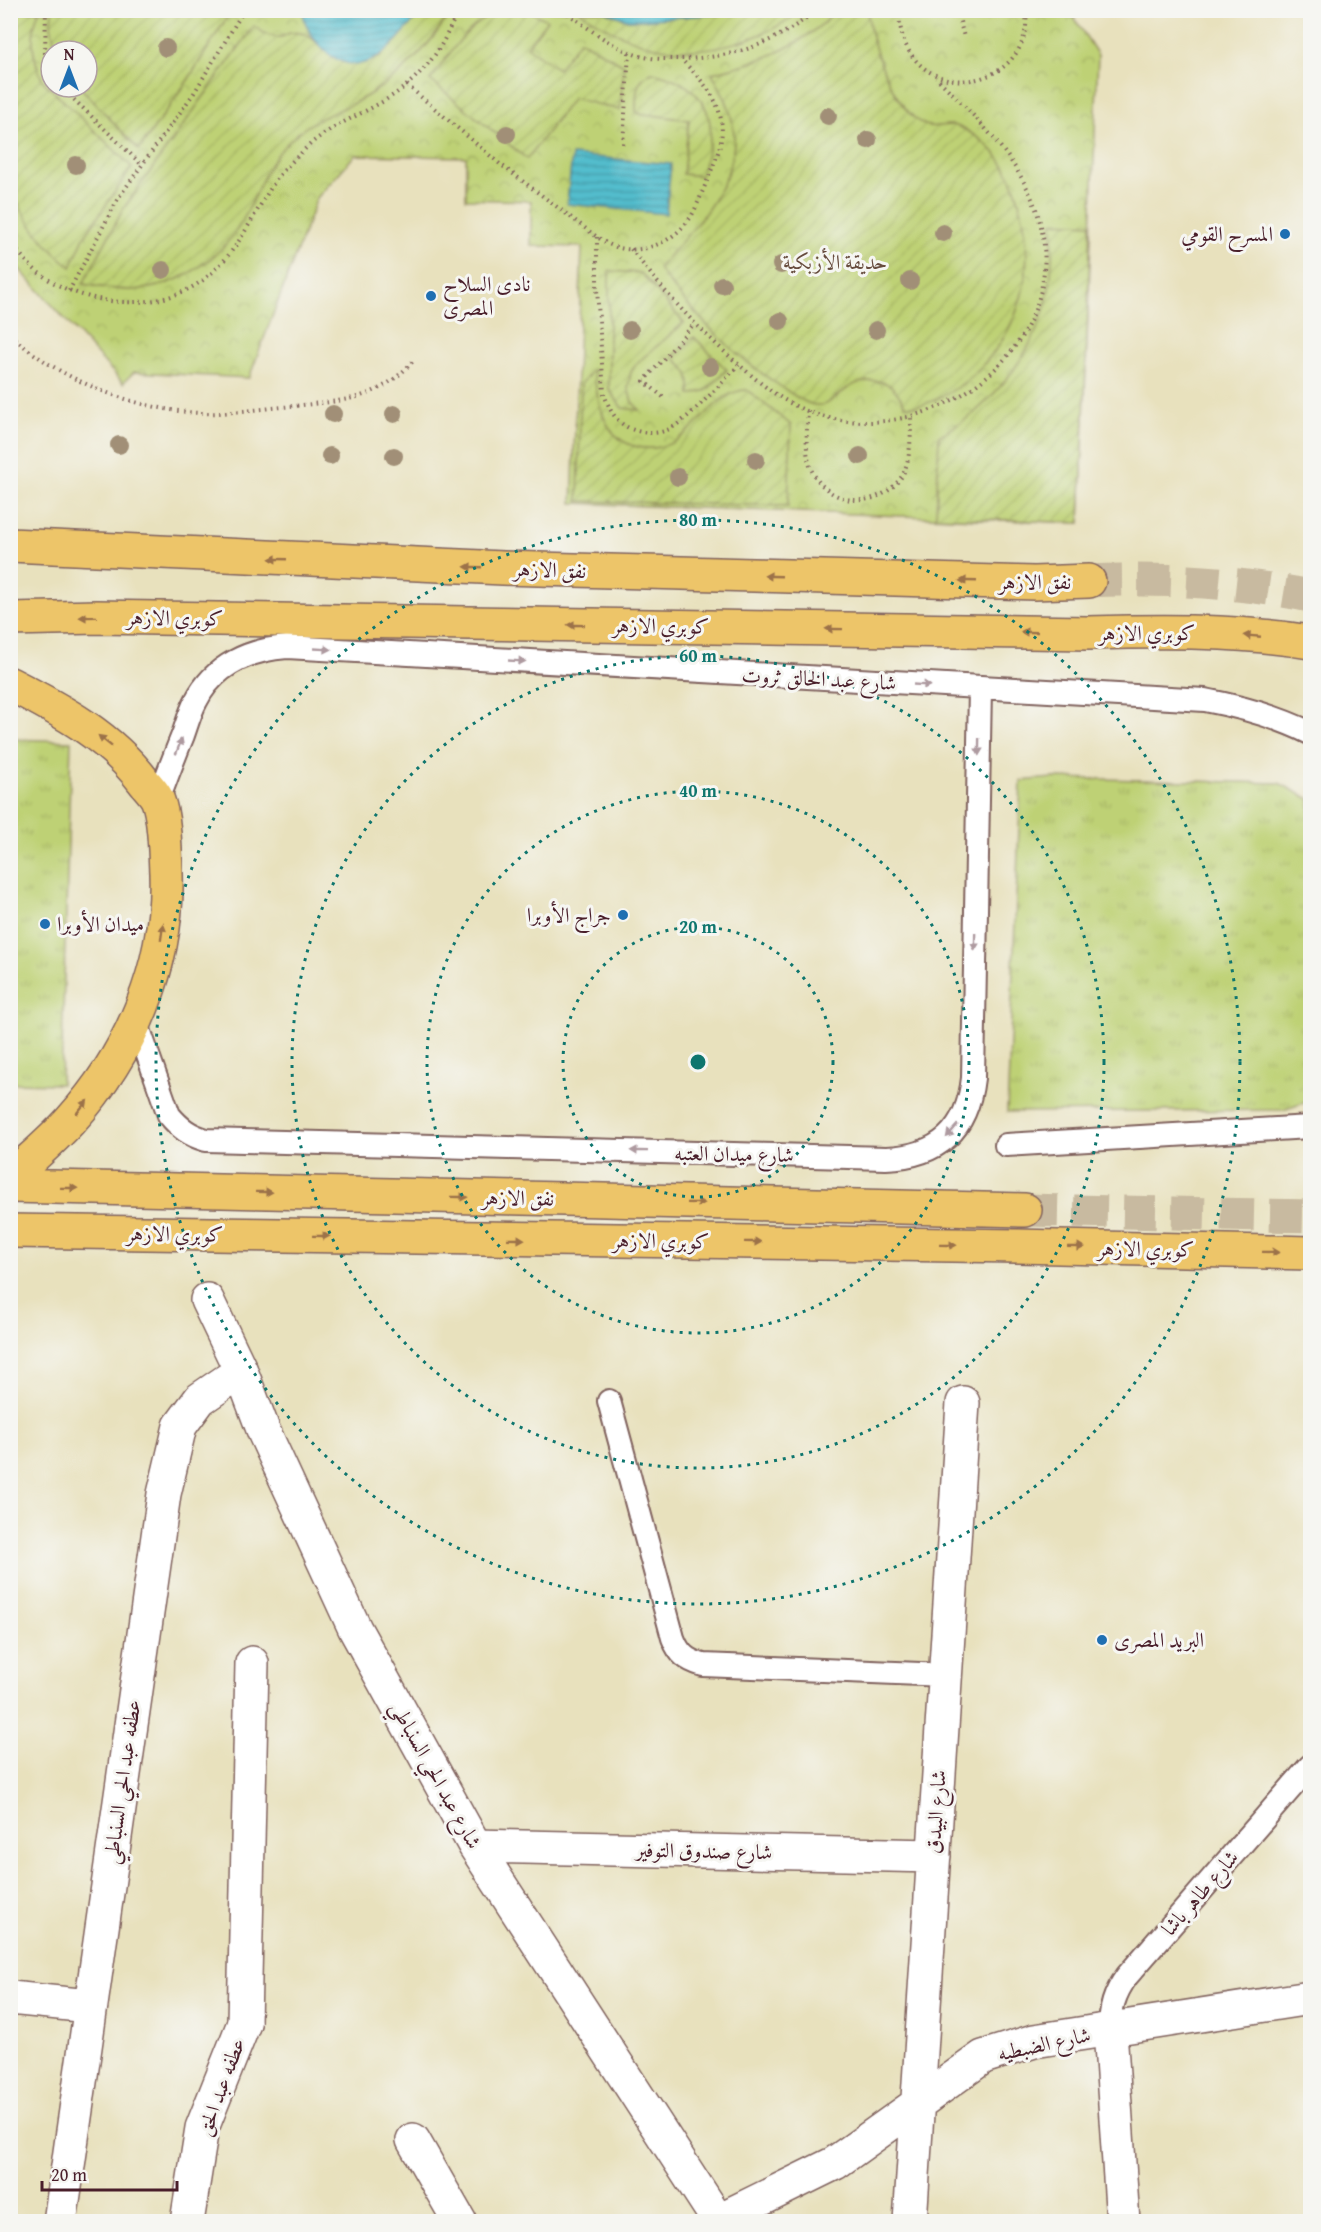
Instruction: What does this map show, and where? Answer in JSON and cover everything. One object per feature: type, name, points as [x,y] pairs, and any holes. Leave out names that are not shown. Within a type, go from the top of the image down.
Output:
[{"type":"main road","name":"نفق الازهر","points":[[10,545],[503,568],[1034,583],[1089,581]]},
{"type":"main road","name":"كوبري الازهر","points":[[10,619],[97,617],[1088,633],[1155,631],[1311,642]]},
{"type":"main road","points":[[10,684],[58,708],[86,726],[137,772],[158,800],[166,856],[163,935],[152,979],[136,1021],[118,1057],[95,1091],[69,1122],[10,1178]]},
{"type":"main road","name":"نفق الازهر","points":[[10,1186],[1024,1210]]},
{"type":"main road","name":"كوبري الازهر","points":[[10,1231],[1017,1246],[1311,1253]]},
{"type":"street","name":"شارع عبد الحي السنباطي","points":[[207,1300],[241,1371],[264,1432],[355,1629],[475,1846],[717,2221]]},
{"type":"street","name":"عطفه عبد الحي السنباطي","points":[[60,2222],[162,1505],[180,1426],[200,1399],[241,1371]]},
{"type":"street","name":"شارع البيدق","points":[[910,2222],[963,1403]]},
{"type":"street","name":"عطفه عبد الحق","points":[[187,2222],[202,2128],[244,2023],[252,1664]]},
{"type":"street","name":"شارع صندوق التوفير","points":[[475,1846],[934,1856]]},
{"type":"street","points":[[10,1998],[89,2006]]},
{"type":"street","name":"شارع الضبطيه","points":[[717,2221],[835,2163],[983,2057],[1034,2041],[1311,1998]]},
{"type":"street","points":[[1110,2031],[1123,2222]]},
{"type":"street","points":[[413,2140],[460,2222]]},
{"type":"lane","name":"شارع عبد الخالق ثروت","points":[[158,800],[196,700],[208,682],[225,667],[244,656],[264,649],[287,647],[1205,700],[1246,708],[1286,721],[1311,733]]},
{"type":"lane","name":"شارع ميدان العتبه","points":[[136,1021],[169,1115],[191,1136],[206,1140],[886,1158],[908,1157],[929,1149],[948,1137],[961,1120],[972,1089],[980,688]]},
{"type":"lane","points":[[1006,1145],[1311,1127]]},
{"type":"lane","points":[[609,1401],[673,1638],[678,1651],[690,1661],[703,1665],[945,1675]]},
{"type":"lane","name":"شارع طاهر باشا","points":[[1110,2031],[1113,2001],[1123,1982],[1311,1766]]},
{"type":"path","points":[[45,39],[46,10]]},
{"type":"path","points":[[69,291],[106,219],[194,93],[244,10]]},
{"type":"path","points":[[10,242],[40,274],[69,291],[102,300],[136,302],[177,293],[208,277],[229,255],[279,176],[307,147],[339,124],[375,107],[407,85],[434,57],[461,10]]},
{"type":"path","points":[[563,10],[605,40],[630,53],[655,59],[712,58],[752,48],[771,41],[798,26],[817,10]]},
{"type":"path","points":[[632,249],[694,324],[759,384],[782,399],[808,411],[841,420],[876,422],[911,417],[932,410],[966,393],[996,369],[1020,340],[1033,317],[1041,291],[1044,264],[1043,237],[1037,212],[1026,187],[1007,155],[985,127],[936,77],[910,56],[902,41],[898,25],[898,10]]},
{"type":"path","points":[[957,10],[964,37]]},
{"type":"path","points":[[936,77],[954,81],[972,81],[989,76],[1004,66],[1016,53],[1024,36],[1026,10]]},
{"type":"path","points":[[623,144],[630,53]]},
{"type":"path","points":[[407,85],[500,164],[597,237],[613,246],[632,249],[650,248],[667,240],[682,229],[692,214],[722,142],[722,127],[714,98],[681,59]]},
{"type":"path","points":[[73,99],[143,166]]},
{"type":"path","points":[[597,237],[597,299],[604,393],[608,407],[616,419],[640,432],[654,433],[667,430],[680,423],[739,365]]},
{"type":"path","points":[[663,397],[645,381],[694,324]]},
{"type":"path","points":[[10,335],[44,361],[85,384],[129,399],[174,410],[219,413],[341,401],[364,396],[401,375],[414,360]]},
{"type":"path","points":[[808,411],[808,450],[811,469],[821,486],[837,497],[855,501],[883,494],[891,489],[903,474],[911,436],[911,417]]},
{"type":"green space","points":[[52,10],[231,11],[188,80],[139,150],[91,99],[99,99],[99,39],[54,39],[51,25]]},
{"type":"green space","points":[[837,10],[868,11],[878,57],[903,106],[925,125],[957,126],[983,142],[1005,168],[1013,182],[1020,205],[1027,252],[1026,275],[1014,318],[990,357],[973,375],[950,392],[921,405],[905,405],[891,386],[875,381],[853,385],[825,404],[814,405],[801,400],[762,374],[729,347],[699,317],[658,268],[701,219],[724,182],[731,162],[734,141],[731,114],[712,73],[747,64],[795,43],[824,23]]},
{"type":"green space","name":"حديقة الأزبكية","points":[[1069,10],[1098,55],[1080,523],[572,503],[582,247],[531,246],[531,201],[466,199],[466,157],[355,155],[317,198],[249,378],[134,372],[123,383],[11,260],[11,11]]},
{"type":"green space","points":[[14,11],[39,11],[34,29],[33,46],[39,71],[39,99],[62,99],[132,167],[84,237],[71,267],[35,231],[11,187],[10,34]]},
{"type":"green space","points":[[422,11],[451,11],[421,52],[383,86],[311,124],[287,143],[266,172],[236,231],[212,257],[183,277],[149,288],[126,290],[83,284],[124,208],[254,26],[276,37],[295,32],[305,34],[324,50],[379,58]]},
{"type":"green space","points":[[502,11],[533,13],[547,20],[527,47],[558,69],[580,40],[624,65],[620,110],[573,98],[527,159],[430,80],[470,30],[479,22]]},
{"type":"green space","points":[[579,11],[604,11],[628,20],[720,14],[728,11],[801,11],[785,22],[747,39],[705,49],[684,50],[644,44],[610,30]]},
{"type":"green space","points":[[652,72],[687,86],[703,103],[708,113],[710,139],[701,176],[683,174],[689,120],[636,113],[637,89],[642,80]]},
{"type":"green space","points":[[1053,222],[1091,224],[1080,523],[936,517],[939,436],[969,417],[987,401],[1013,371],[1024,354],[1047,301],[1052,260]]},
{"type":"green space","points":[[609,271],[641,273],[684,323],[637,363],[631,372],[628,388],[632,402],[640,410],[622,408],[609,389]]},
{"type":"green space","points":[[694,337],[727,370],[707,390],[690,395],[688,373],[673,357]]},
{"type":"green space","points":[[593,370],[599,404],[608,425],[614,434],[634,446],[653,448],[670,444],[684,435],[720,401],[733,393],[747,390],[791,425],[788,506],[578,501],[581,384]]},
{"type":"green space","name":"ميدان الأوبرا","points":[[11,739],[71,741],[61,1084],[11,1083]]},
{"type":"green space","points":[[1053,778],[1279,783],[1310,799],[1310,1101],[1283,1110],[1007,1112],[1021,781]]},
{"type":"water","points":[[303,10],[422,11],[380,55],[368,62],[354,64],[340,61],[321,47],[308,28]]},
{"type":"water","points":[[604,11],[728,11],[720,14],[628,20]]},
{"type":"water","points":[[572,155],[671,164],[666,214],[567,204]]},
{"type":"tunnel","points":[[1089,581],[1200,582],[1254,587],[1310,596]]},
{"type":"tunnel","points":[[1025,1210],[1310,1216]]},
{"type":"place","name":"المسرح القومي","points":[[1285,234]]},
{"type":"place","name":"نادى السلاح المصرى","points":[[431,296]]},
{"type":"place","name":"جراج الأوبرا","points":[[623,915]]},
{"type":"place","name":"ميدان الأوبرا","points":[[45,924]]},
{"type":"place","name":"البريد المصرى","points":[[1102,1640]]}]
